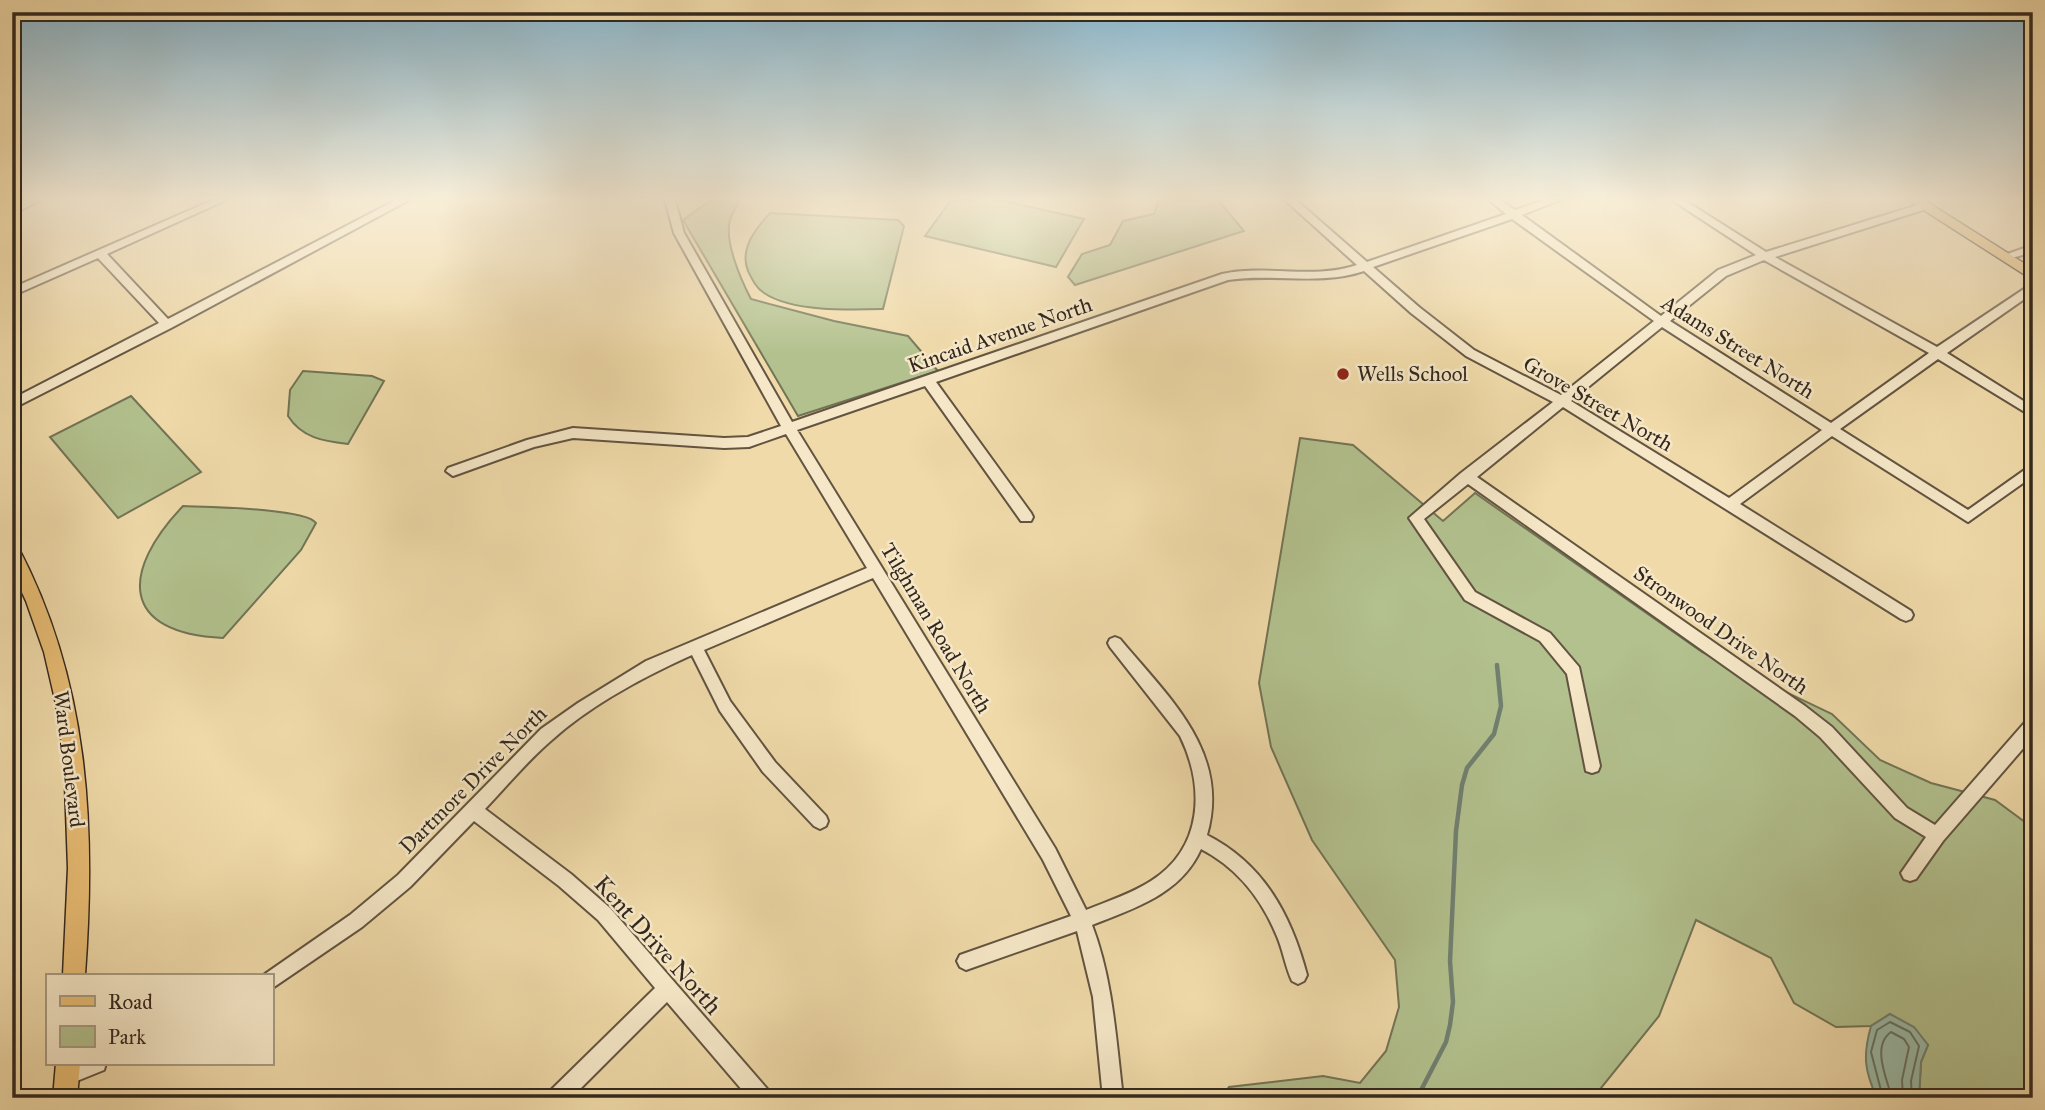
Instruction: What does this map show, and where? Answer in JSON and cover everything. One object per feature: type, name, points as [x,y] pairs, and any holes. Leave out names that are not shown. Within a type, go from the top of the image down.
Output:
[{"type":"main road","points":[[1997,252],[2033,276]]},
{"type":"main road","name":"Ward Boulevard","points":[[12,552],[33,594],[47,635],[70,736],[79,848],[79,904],[74,974]]},
{"type":"street","points":[[12,292],[104,252]]},
{"type":"street","points":[[12,405],[306,252]]},
{"type":"street","name":"Tilghman Road North","points":[[690,252],[789,428],[1049,854],[1081,921],[1091,949],[1104,1009],[1112,1098]]},
{"type":"street","name":"Grove Street North","points":[[1348,252],[1459,345],[1508,375],[1561,401],[1906,615]]},
{"type":"street","name":"Kincaid Avenue North","points":[[453,471],[531,443],[573,433],[739,443],[1237,274],[1333,274],[1365,267],[1408,252]]},
{"type":"street","name":"Adams Street North","points":[[1564,252],[1661,322],[1968,517],[2033,469]]},
{"type":"street","points":[[1758,252],[1939,353],[2033,413]]},
{"type":"street","points":[[1592,766],[1574,671],[1545,637],[1470,596],[1416,518],[1466,475],[1722,273],[1777,252]]},
{"type":"street","points":[[2005,257],[2021,252]]},
{"type":"street","points":[[99,254],[167,325]]},
{"type":"street","points":[[1729,505],[2033,287]]},
{"type":"street","points":[[928,380],[1026,517]]},
{"type":"street","name":"Stronwood Drive North","points":[[1466,475],[1800,711],[1826,732],[1901,813],[1937,835]]},
{"type":"street","name":"Dartmore Drive North","points":[[273,978],[366,913],[404,881],[547,734],[619,683],[695,647],[876,570]]},
{"type":"street","points":[[966,961],[1129,902],[1164,883],[1178,870],[1198,839],[1207,801],[1206,779],[1195,745],[1115,643]]},
{"type":"street","points":[[695,647],[732,716],[769,767],[820,821]]},
{"type":"street","points":[[1910,873],[1937,835],[2033,725]]},
{"type":"street","name":"Kent Drive North","points":[[474,811],[565,880],[604,914],[762,1098]]},
{"type":"street","points":[[1198,839],[1234,858],[1262,890],[1293,954],[1298,975]]},
{"type":"street","points":[[557,1098],[667,989]]},
{"type":"street","points":[[67,1079],[95,1064]]},
{"type":"green space","points":[[702,252],[732,252],[751,299],[834,321],[908,336],[938,371],[798,416]]},
{"type":"green space","points":[[746,252],[897,252],[883,309],[805,307],[776,299],[761,291],[754,283],[748,271]]},
{"type":"green space","points":[[992,252],[1065,252],[1056,267]]},
{"type":"green space","points":[[1179,252],[1075,285],[1068,277],[1082,254]]},
{"type":"green space","points":[[303,371],[372,376],[384,381],[348,444],[322,440],[307,434],[288,416],[290,390]]},
{"type":"green space","points":[[131,396],[201,472],[118,518],[50,437]]},
{"type":"green space","points":[[1300,438],[1353,445],[1443,521],[1475,493],[1702,652],[1832,714],[1880,760],[1931,783],[1995,800],[2033,828],[2033,1098],[1919,1098],[1921,1062],[1928,1045],[1890,1014],[1871,1026],[1836,1027],[1794,1003],[1771,958],[1696,920],[1659,1016],[1593,1098],[1221,1098],[1229,1087],[1323,1076],[1360,1083],[1386,1051],[1399,1007],[1395,960],[1312,840],[1271,747],[1259,683]]},
{"type":"green space","points":[[183,506],[276,511],[308,518],[316,523],[301,550],[223,638],[189,634],[164,624],[148,611],[141,594],[141,575],[148,553]]},
{"type":"water","points":[[1890,1014],[1914,1027],[1928,1045],[1921,1062],[1919,1098],[1877,1098],[1869,1079],[1866,1054],[1871,1026]]},
{"type":"waterway","points":[[1417,1098],[1446,1042],[1450,1025],[1453,1002],[1450,961],[1456,831],[1462,785],[1467,768],[1494,734],[1501,706],[1497,665]]},
{"type":"place","name":"Wells School","points":[[1343,374]]}]
